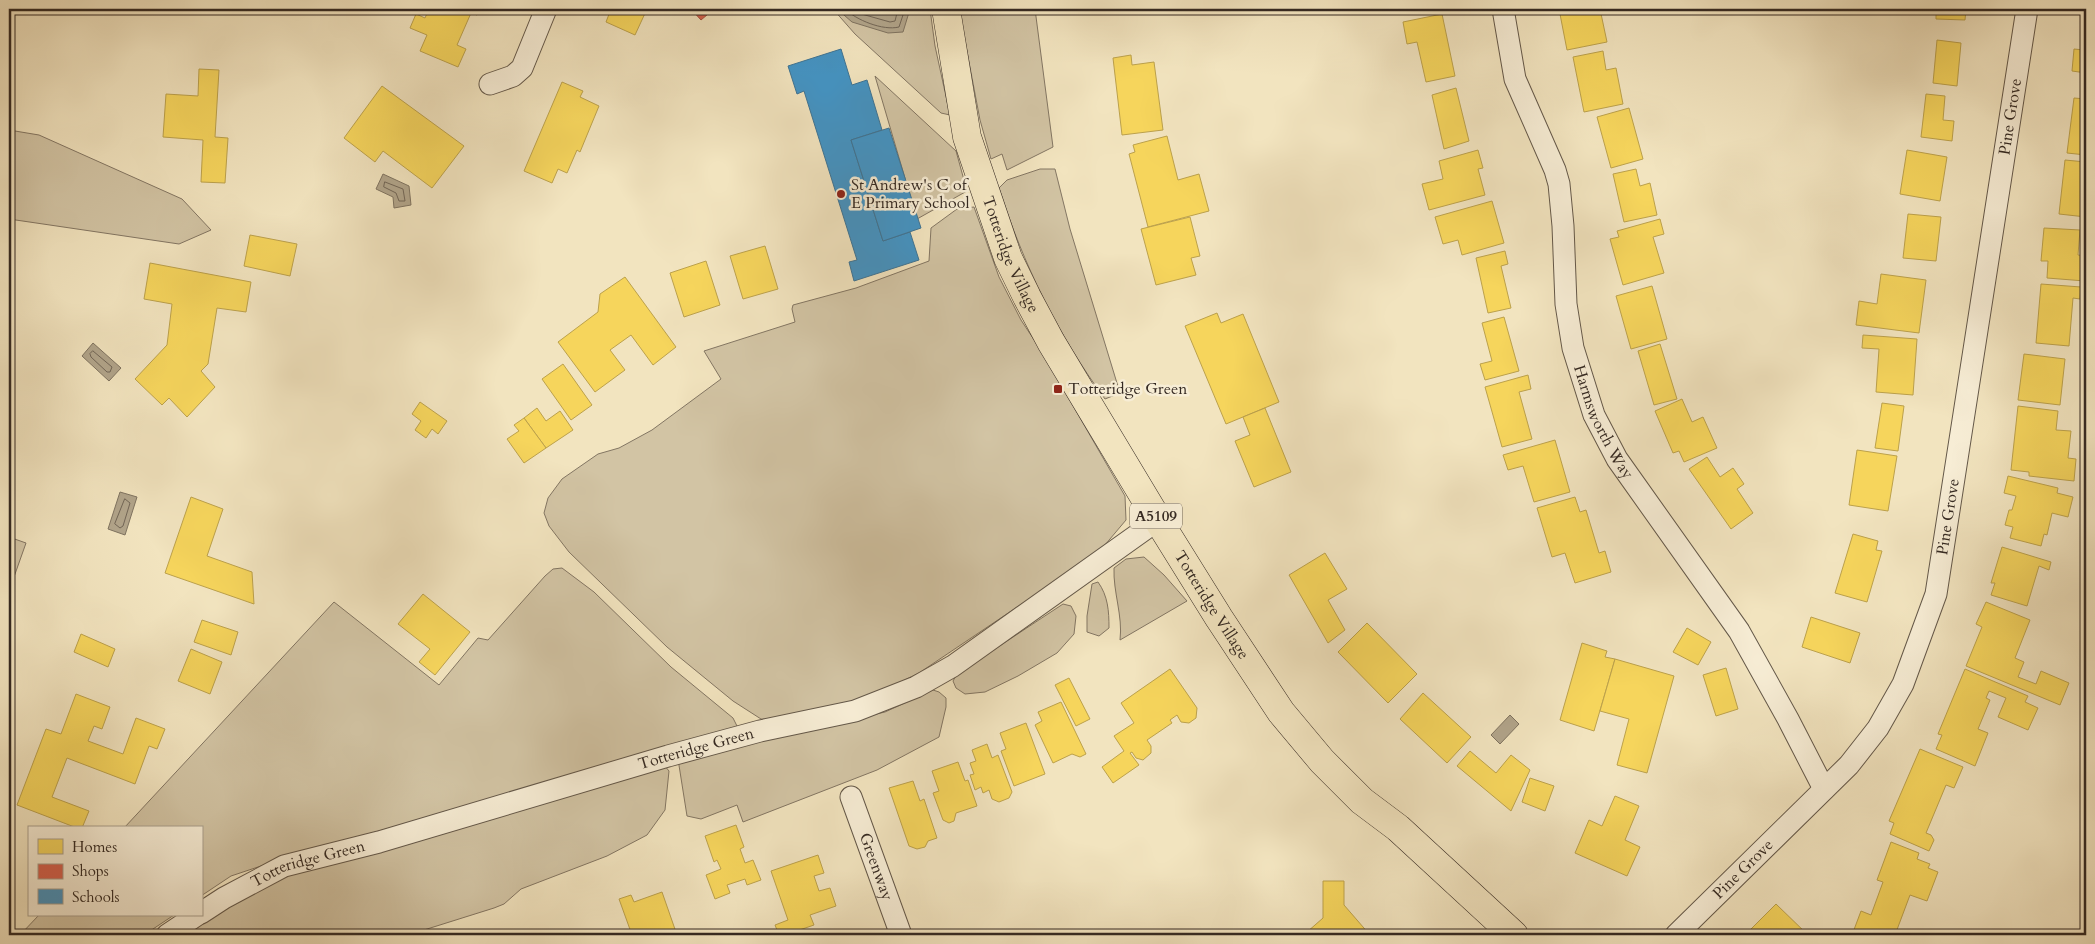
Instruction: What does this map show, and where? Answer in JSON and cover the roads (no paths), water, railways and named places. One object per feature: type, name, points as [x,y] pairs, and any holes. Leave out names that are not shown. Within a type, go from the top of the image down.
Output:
[{"type":"main road","name":"Totteridge Village","points":[[946,9],[966,137],[1008,258],[1051,342],[1158,520],[1219,618],[1276,704],[1322,761],[1362,801],[1398,828],[1514,935]]},
{"type":"street","points":[[490,84],[513,76],[522,68],[546,9]]},
{"type":"street","name":"Harmsworth Way","points":[[1503,9],[1515,79],[1556,170],[1563,226],[1566,304],[1573,348],[1594,414],[1617,459],[1739,631],[1824,789]]},
{"type":"street","name":"Pine Grove","points":[[1676,935],[1849,765],[1878,728],[1903,684],[1936,594],[2027,9]]},
{"type":"street","name":"Totteridge Green","points":[[202,912],[224,898],[284,866],[379,842],[668,756],[760,731],[855,711],[916,688],[952,666],[1158,520]]},
{"type":"street","name":"Greenway","points":[[851,797],[902,935]]},
{"type":"street","points":[[167,935],[196,916]]},
{"type":"water","points":[[837,9],[910,9],[903,32],[888,33],[852,22]]},
{"type":"water","points":[[383,174],[409,186],[411,205],[394,208],[393,197],[376,189]]},
{"type":"water","points":[[93,343],[121,368],[109,381],[82,356]]},
{"type":"water","points":[[120,492],[137,497],[125,535],[108,529]]},
{"type":"water","points":[[1510,715],[1519,724],[1500,744],[1491,735]]},
{"type":"place","name":"St Andrew's C of E Primary School","points":[[841,194]]},
{"type":"place","name":"Totteridge Green","points":[[1058,389]]}]
